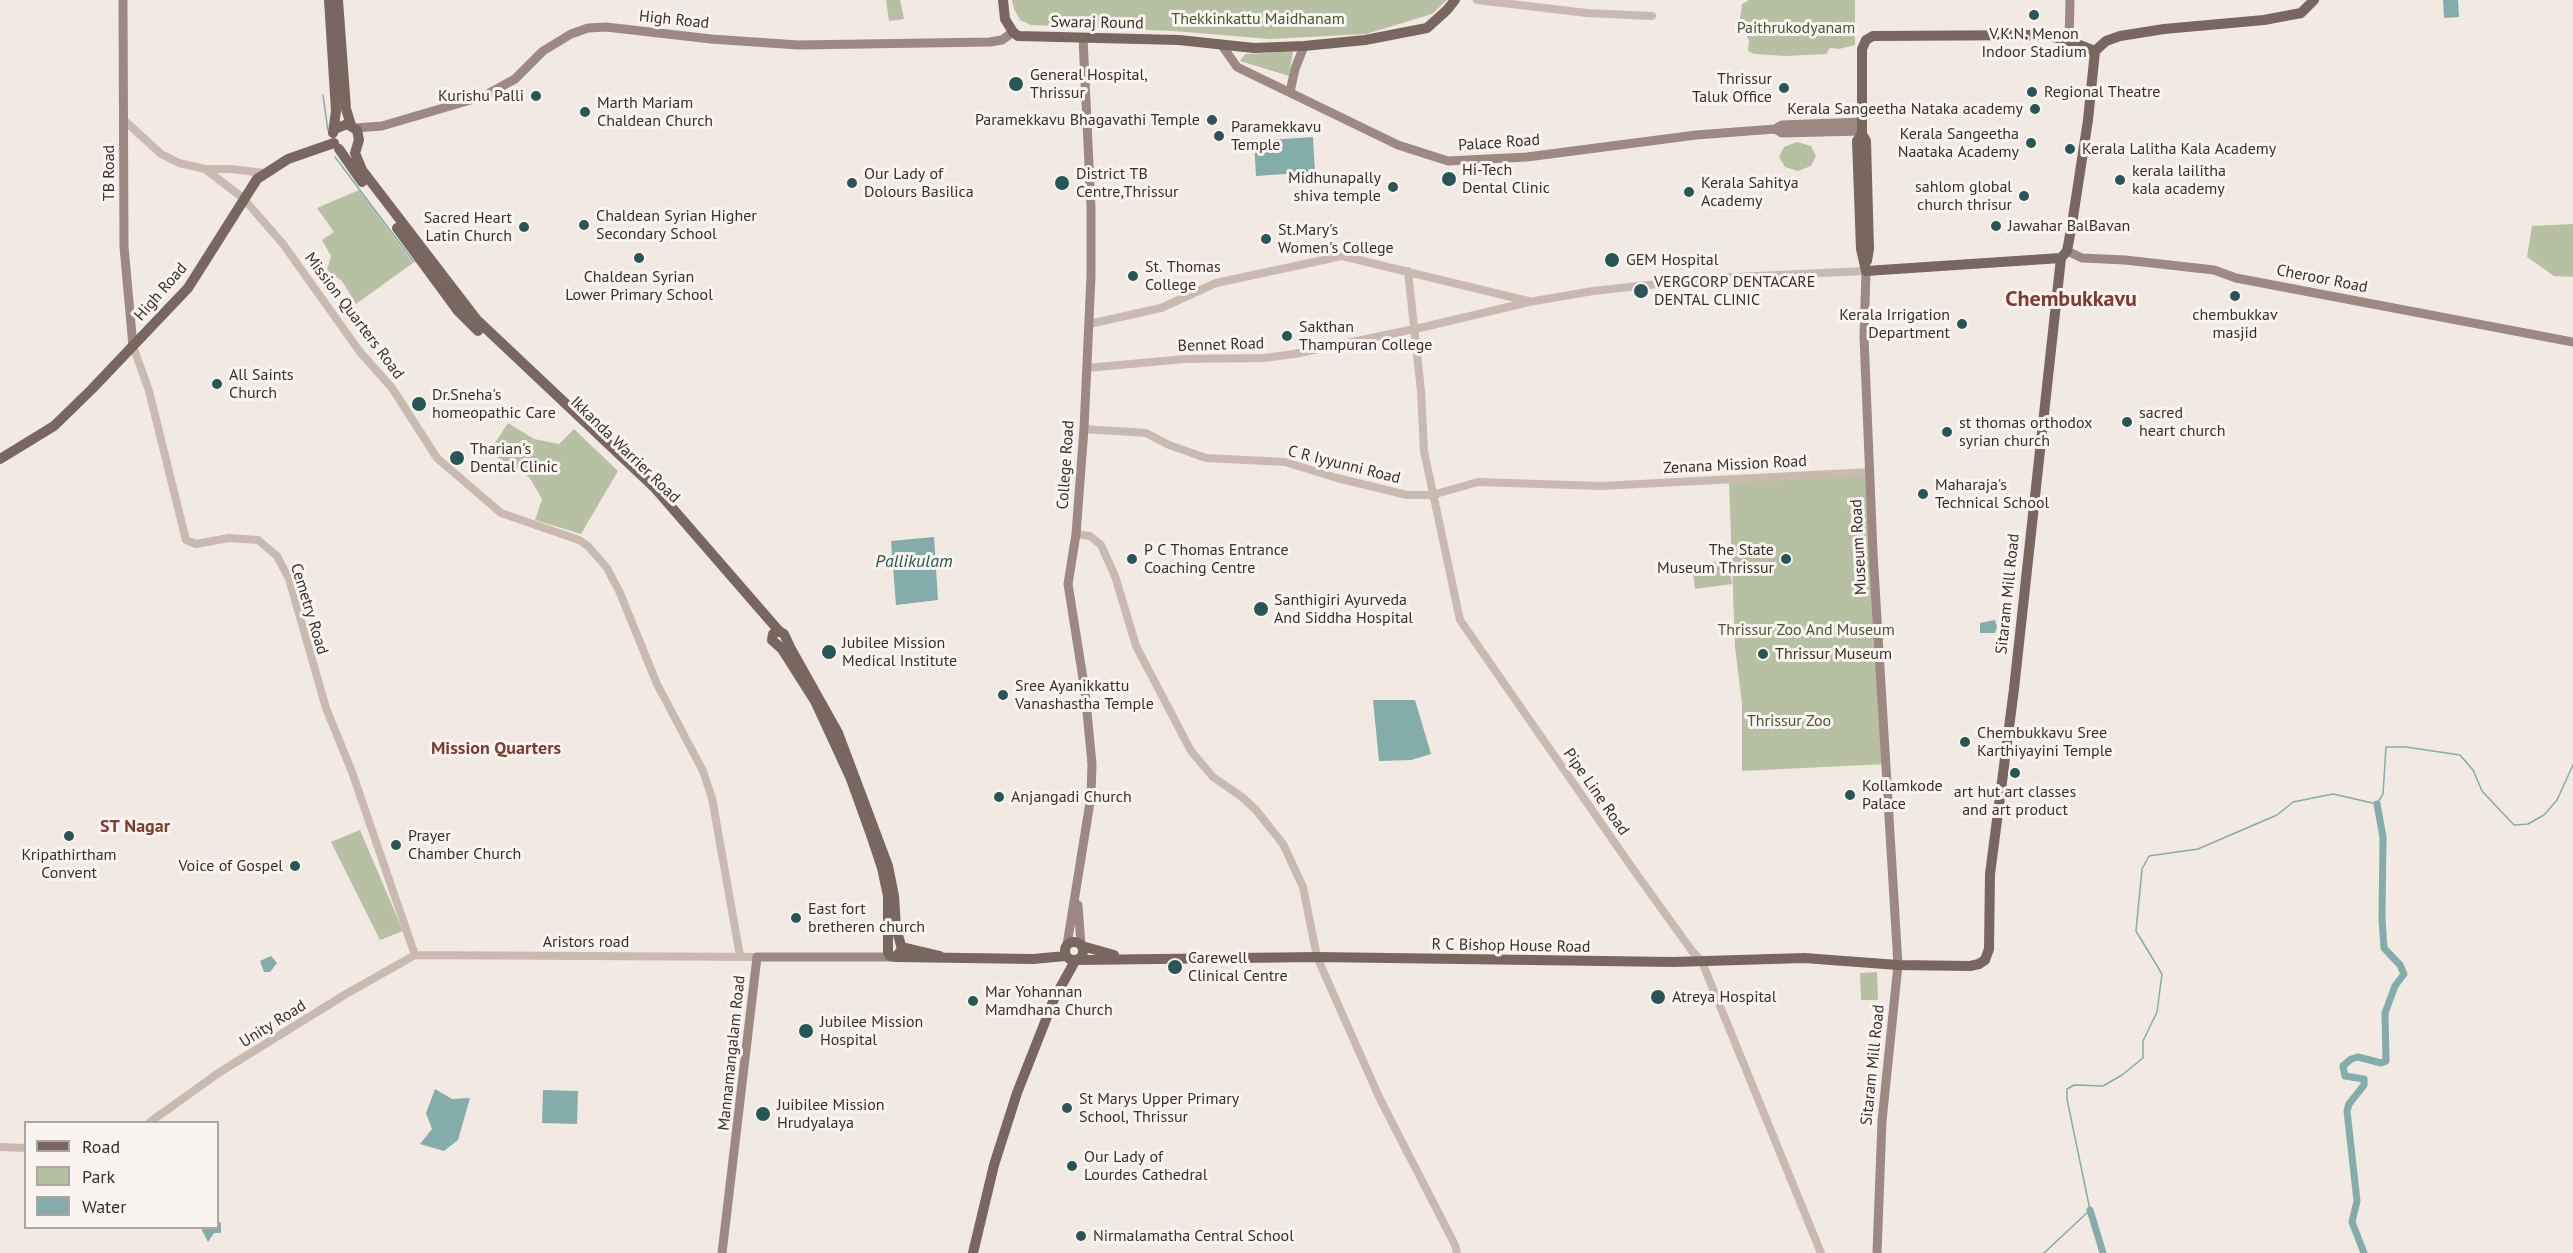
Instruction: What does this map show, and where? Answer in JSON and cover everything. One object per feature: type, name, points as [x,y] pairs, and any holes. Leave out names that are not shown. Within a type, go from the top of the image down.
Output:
[{"type":"main road","name":"TB Road","points":[[123,0],[125,277],[133,346]]},
{"type":"main road","points":[[329,0],[336,111],[333,136],[337,146],[346,151],[382,126]]},
{"type":"main road","points":[[338,0],[346,109],[358,143]]},
{"type":"main road","points":[[1003,0],[1005,19],[1013,32]]},
{"type":"main road","name":"Swaraj Round","points":[[1013,32],[1026,37],[1179,40],[1254,48],[1304,46],[1365,40],[1427,28],[1455,0]]},
{"type":"main road","points":[[2068,41],[2070,0]]},
{"type":"main road","points":[[1866,271],[1861,249],[1857,141],[1862,129],[1862,49],[1866,40],[1873,36],[2044,34],[2095,51],[2106,41],[2120,36],[2164,29],[2264,20],[2301,13],[2314,0]]},
{"type":"main road","name":"High Road","points":[[353,126],[382,126],[470,102],[515,79],[543,51],[571,34],[588,28],[606,27],[634,32],[798,45],[990,42],[1002,40],[1013,32]]},
{"type":"main road","name":"College Road","points":[[1076,890],[1091,796],[1092,764],[1085,691],[1068,584],[1076,534],[1089,324],[1091,207],[1083,38]]},
{"type":"main road","name":"Palace Road","points":[[1221,44],[1237,67],[1398,145],[1448,161],[1464,162],[1527,157],[1696,135],[1775,129],[1782,133],[1862,129]]},
{"type":"main road","points":[[1290,92],[1295,69],[1304,46]]},
{"type":"main road","name":"Sitaram Mill Road","points":[[1877,1253],[1882,1121],[1898,965],[1970,966],[1980,964],[1985,960],[1989,949],[1990,874],[2014,689],[2064,254],[2088,120],[2095,51]]},
{"type":"main road","points":[[335,129],[342,124],[353,126]]},
{"type":"main road","name":"Ikkanda Warrier Road","points":[[358,143],[357,160],[362,170],[477,320],[654,487],[779,639],[825,707],[856,777],[888,866],[894,896],[896,928],[894,950]]},
{"type":"main road","name":"High Road","points":[[0,459],[54,426],[188,288],[203,267],[243,198],[264,173],[288,159],[337,146]]},
{"type":"main road","name":"Ikkanda Warrier Road","points":[[337,146],[459,311],[664,508],[779,639]]},
{"type":"main road","name":"Cheroor Road","points":[[1866,271],[2064,254],[2082,258],[2125,260],[2214,270],[2236,278],[2573,342]]},
{"type":"main road","name":"Museum Road","points":[[1866,271],[1864,337],[1870,472],[1898,965]]},
{"type":"main road","points":[[894,950],[927,951],[946,958],[1011,959],[1083,954],[1076,890]]},
{"type":"main road","points":[[1070,955],[1076,890]]},
{"type":"main road","points":[[973,1253],[994,1165],[1017,1093],[1076,942],[1123,958]]},
{"type":"main road","name":"Mannamangalam Road","points":[[722,1253],[758,957],[859,957],[894,950]]},
{"type":"main road","points":[[1070,955],[1123,958]]},
{"type":"main road","name":"R C Bishop House Road","points":[[1123,958],[1170,961],[1317,957],[1702,962],[1804,958],[1898,965]]},
{"type":"street","points":[[1477,0],[1587,13],[1652,16]]},
{"type":"street","points":[[124,120],[161,154],[179,163],[205,169],[264,173]]},
{"type":"street","name":"Mission Quarters Road","points":[[205,169],[243,198],[284,244],[360,352],[392,388],[437,458],[501,513],[579,540],[598,557],[620,593],[657,684],[703,771],[712,798],[740,956]]},
{"type":"street","points":[[1089,324],[1161,308],[1216,283],[1342,256],[1529,302]]},
{"type":"street","name":"Pipe Line Road","points":[[1408,271],[1421,391],[1424,451],[1460,620],[1646,887],[1702,962],[1821,1253]]},
{"type":"street","name":"Bennet Road","points":[[1087,368],[1185,359],[1264,358],[1294,354],[1529,302],[1593,291],[1712,279],[1866,271]]},
{"type":"street","name":"Cemetry Road","points":[[133,346],[149,392],[186,540],[196,544],[230,538],[258,540],[277,556],[288,579],[326,708],[352,772],[415,955]]},
{"type":"street","name":"C R Iyyunni Road","points":[[1084,429],[1146,432],[1169,445],[1206,458],[1285,462],[1336,478],[1407,495],[1432,495],[1478,482],[1601,486]]},
{"type":"street","name":"Zenana Mission Road","points":[[1601,486],[1870,472]]},
{"type":"street","points":[[1076,534],[1090,536],[1101,545],[1115,576],[1136,646],[1191,751],[1213,777],[1256,810],[1283,844],[1303,887],[1317,957],[1380,1099],[1457,1253]]},
{"type":"street","name":"Aristors road","points":[[415,955],[758,957]]},
{"type":"street","name":"Unity Road","points":[[151,1121],[220,1072],[346,994],[415,955]]},
{"type":"street","points":[[0,1147],[24,1148]]},
{"type":"green space","points":[[886,0],[900,0],[904,19],[889,21]]},
{"type":"green space","name":"Thekkinkattu Maidhanam","points":[[1012,0],[1447,0],[1432,14],[1366,34],[1270,39],[1174,31],[1031,25],[1020,20]]},
{"type":"green space","name":"Paithrukodyanam","points":[[1749,0],[1855,0],[1855,45],[1839,49],[1830,48],[1826,54],[1786,56],[1754,54],[1748,51],[1749,40],[1745,33],[1738,32],[1736,23],[1740,19],[1742,4]]},
{"type":"green space","points":[[1293,51],[1289,76],[1240,61],[1245,54]]},
{"type":"green space","points":[[1797,142],[1811,146],[1816,156],[1811,166],[1798,171],[1785,167],[1779,157],[1784,147]]},
{"type":"green space","points":[[359,190],[413,263],[356,304],[342,281],[327,270],[331,256],[322,240],[334,232],[317,208]]},
{"type":"green space","points":[[2573,224],[2573,277],[2554,276],[2527,257],[2532,226]]},
{"type":"green space","points":[[508,423],[534,439],[559,444],[574,429],[618,471],[581,534],[535,520],[542,499],[529,477],[489,452]]},
{"type":"green space","name":"Thrissur Zoo And Museum","points":[[1870,472],[1886,764],[1742,771],[1742,704],[1735,647],[1729,483]]},
{"type":"green space","points":[[1729,560],[1732,584],[1695,589],[1692,564]]},
{"type":"green space","points":[[360,830],[403,931],[380,940],[331,842]]},
{"type":"green space","points":[[1877,972],[1878,1000],[1861,1000],[1860,973]]},
{"type":"water","points":[[2443,0],[2458,0],[2459,17],[2444,18]]},
{"type":"water","points":[[1313,137],[1315,172],[1256,176],[1254,141]]},
{"type":"water","name":"Pallikulam","points":[[934,537],[938,600],[896,605],[891,541]]},
{"type":"water","points":[[1995,620],[1997,627],[1995,633],[1980,633],[1980,623]]},
{"type":"water","points":[[1373,700],[1415,700],[1431,754],[1411,760],[1379,761]]},
{"type":"water","points":[[271,956],[277,963],[270,972],[264,972],[260,961]]},
{"type":"water","points":[[435,1089],[452,1099],[470,1098],[458,1140],[444,1151],[420,1144],[432,1129],[426,1113]]},
{"type":"water","points":[[543,1090],[578,1091],[577,1124],[542,1123]]},
{"type":"water","points":[[219,1222],[221,1233],[214,1233],[208,1242],[202,1229],[219,1229]]},
{"type":"waterway","points":[[323,95],[328,131]]},
{"type":"waterway","points":[[335,157],[414,262]]},
{"type":"waterway","points":[[2044,1253],[2090,1210],[2067,1099],[2067,1089],[2074,1085],[2103,1086],[2122,1075],[2143,1058],[2143,1041],[2157,1012],[2162,974],[2136,931],[2142,869],[2149,856],[2198,849],[2277,815],[2293,802],[2333,794],[2377,804],[2383,794],[2386,747],[2406,747],[2460,755],[2473,770],[2482,791],[2514,825],[2528,824],[2544,815],[2557,800],[2573,765]]},
{"type":"waterway","points":[[2364,1253],[2352,1222],[2357,1201],[2347,1111],[2349,1104],[2364,1085],[2364,1079],[2345,1076],[2343,1066],[2351,1059],[2358,1057],[2381,1063],[2386,1061],[2385,1013],[2395,986],[2404,974],[2400,965],[2384,948],[2383,837],[2377,804]]},
{"type":"waterway","points":[[2090,1210],[2103,1253]]},
{"type":"place","name":"V.K.N. Menon Indoor Stadium","points":[[2034,15]]},
{"type":"place","name":"General Hospital, Thrissur","points":[[1016,84]]},
{"type":"place","name":"Thrissur Taluk Office","points":[[1784,88]]},
{"type":"place","name":"Regional Theatre","points":[[2032,92]]},
{"type":"place","name":"Kurishu Palli","points":[[536,96]]},
{"type":"place","name":"Kerala Sangeetha Nataka academy","points":[[2035,109]]},
{"type":"place","name":"Marth Mariam Chaldean Church","points":[[585,112]]},
{"type":"place","name":"Paramekkavu Bhagavathi Temple","points":[[1212,120]]},
{"type":"place","name":"Paramekkavu Temple","points":[[1219,136]]},
{"type":"place","name":"Kerala Sangeetha Naataka Academy","points":[[2031,143]]},
{"type":"place","name":"Kerala Lalitha Kala Academy","points":[[2070,149]]},
{"type":"place","name":"Hi-Tech Dental Clinic","points":[[1449,179]]},
{"type":"place","name":"kerala lailitha kala academy","points":[[2120,180]]},
{"type":"place","name":"Our Lady of Dolours Basilica","points":[[852,183]]},
{"type":"place","name":"District TB Centre,Thrissur","points":[[1062,183]]},
{"type":"place","name":"Midhunapally shiva temple","points":[[1393,187]]},
{"type":"place","name":"Kerala Sahitya Academy","points":[[1689,192]]},
{"type":"place","name":"sahlom global church thrisur","points":[[2024,196]]},
{"type":"place","name":"Chaldean Syrian Higher Secondary School","points":[[584,225]]},
{"type":"place","name":"Jawahar BalBavan","points":[[1996,226]]},
{"type":"place","name":"Sacred Heart Latin Church","points":[[524,227]]},
{"type":"place","name":"St.Mary's Women's College","points":[[1266,239]]},
{"type":"place","name":"Chaldean Syrian Lower Primary School","points":[[639,258]]},
{"type":"place","name":"GEM Hospital","points":[[1612,260]]},
{"type":"place","name":"St. Thomas College","points":[[1133,276]]},
{"type":"place","name":"VERGCORP DENTACARE DENTAL CLINIC","points":[[1641,291]]},
{"type":"place","name":"chembukkav masjid","points":[[2235,296]]},
{"type":"place","name":"Kerala Irrigation Department","points":[[1962,324]]},
{"type":"place","name":"Sakthan Thampuran College","points":[[1287,336]]},
{"type":"place","name":"All Saints Church","points":[[217,384]]},
{"type":"place","name":"Dr.Sneha's homeopathic Care","points":[[419,404]]},
{"type":"place","name":"sacred heart church","points":[[2127,422]]},
{"type":"place","name":"st thomas orthodox syrian church","points":[[1947,432]]},
{"type":"place","name":"Tharian's Dental Clinic","points":[[457,458]]},
{"type":"place","name":"Maharaja's Technical School","points":[[1923,494]]},
{"type":"place","name":"P C Thomas Entrance Coaching Centre","points":[[1132,559]]},
{"type":"place","name":"The State Museum Thrissur","points":[[1786,559]]},
{"type":"place","name":"Santhigiri Ayurveda And Siddha Hospital","points":[[1261,609]]},
{"type":"place","name":"Jubilee Mission Medical Institute","points":[[829,652]]},
{"type":"place","name":"Thrissur Museum","points":[[1763,654]]},
{"type":"place","name":"Sree Ayanikkattu Vanashastha Temple","points":[[1003,695]]},
{"type":"place","name":"Chembukkavu Sree Karthiyayini Temple","points":[[1965,742]]},
{"type":"place","name":"art hut art classes and art product","points":[[2015,773]]},
{"type":"place","name":"Kollamkode Palace","points":[[1850,795]]},
{"type":"place","name":"Anjangadi Church","points":[[999,797]]},
{"type":"place","name":"Kripathirtham Convent","points":[[69,836]]},
{"type":"place","name":"Prayer Chamber Church","points":[[396,845]]},
{"type":"place","name":"Voice of Gospel","points":[[295,866]]},
{"type":"place","name":"East fort bretheren church","points":[[796,918]]},
{"type":"place","name":"Carewell Clinical Centre","points":[[1175,967]]},
{"type":"place","name":"Atreya Hospital","points":[[1658,997]]},
{"type":"place","name":"Mar Yohannan Mamdhana Church","points":[[973,1001]]},
{"type":"place","name":"Jubilee Mission Hospital","points":[[806,1031]]},
{"type":"place","name":"St Marys Upper Primary School, Thrissur","points":[[1067,1108]]},
{"type":"place","name":"Juibilee Mission Hrudyalaya","points":[[763,1114]]},
{"type":"place","name":"Our Lady of Lourdes Cathedral","points":[[1072,1166]]},
{"type":"place","name":"Nirmalamatha Central School","points":[[1081,1236]]},
{"type":"district","name":"Chembukkavu","points":[[2071,300]]},
{"type":"district","name":"Mission Quarters","points":[[496,749]]},
{"type":"district","name":"ST Nagar","points":[[135,827]]},
{"type":"park label","name":"Thrissur Zoo","points":[[1789,721]]}]
